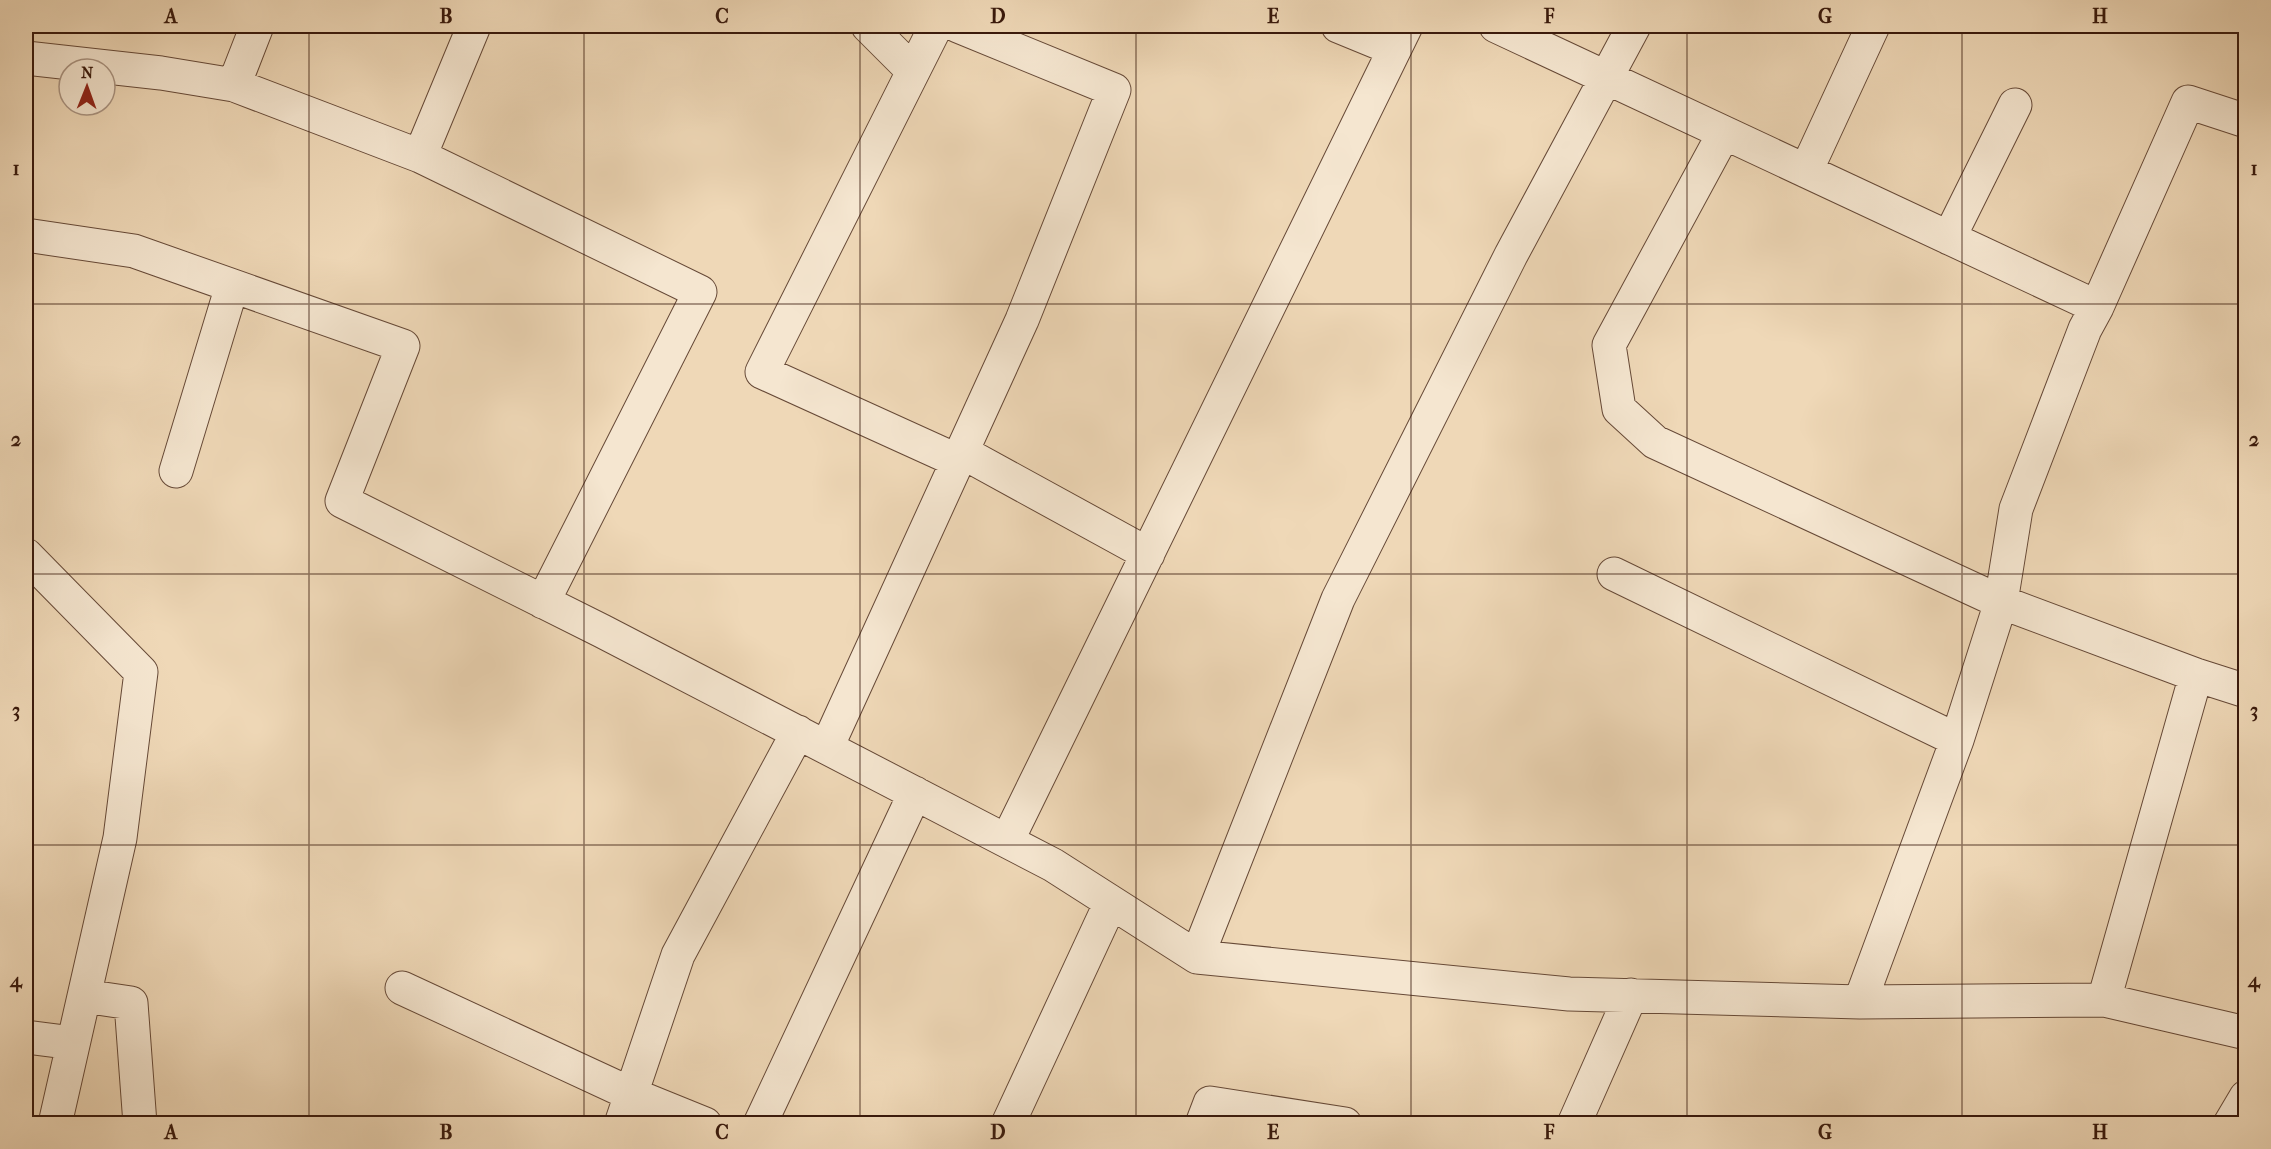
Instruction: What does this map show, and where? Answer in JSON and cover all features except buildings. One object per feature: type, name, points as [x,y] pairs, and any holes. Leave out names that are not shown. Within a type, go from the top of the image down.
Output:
[{"type":"street","points":[[234,85],[257,26]]},
{"type":"street","points":[[420,156],[474,26]]},
{"type":"street","points":[[868,26],[913,71]]},
{"type":"street","points":[[936,26],[762,372],[960,457],[1148,554]]},
{"type":"street","points":[[827,747],[1022,320],[1114,90],[958,26]]},
{"type":"street","points":[[1007,841],[1400,37],[1338,26]]},
{"type":"street","points":[[1496,26],[2097,307]]},
{"type":"street","points":[[1197,957],[1338,599],[1511,255],[1634,26]]},
{"type":"street","points":[[1806,171],[1873,26]]},
{"type":"street","points":[[26,58],[161,73],[234,85],[420,156],[700,292],[543,602]]},
{"type":"street","points":[[1860,1002],[1956,740],[2001,602],[2016,509],[2085,329],[2097,307],[2188,102],[2246,121]]},
{"type":"street","points":[[1949,238],[2015,105]]},
{"type":"street","points":[[1724,133],[1609,345],[1619,409],[1655,442],[2001,602],[2196,675],[2246,691]]},
{"type":"street","points":[[26,235],[134,251],[402,346],[342,501],[798,732],[1053,865],[1197,957],[1569,994],[1860,1002],[2104,1000],[2246,1033]]},
{"type":"street","points":[[176,471],[232,286]]},
{"type":"street","points":[[26,555],[141,672],[120,838],[55,1124]]},
{"type":"street","points":[[1614,574],[1956,740]]},
{"type":"street","points":[[2104,1000],[2196,675]]},
{"type":"street","points":[[626,1109],[678,955],[798,732]]},
{"type":"street","points":[[760,1124],[915,793]]},
{"type":"street","points":[[1008,1124],[1111,902]]},
{"type":"street","points":[[402,988],[626,1109],[705,1124]]},
{"type":"street","points":[[1574,1124],[1631,995]]},
{"type":"street","points":[[84,996],[131,1003],[140,1124]]},
{"type":"street","points":[[26,1037],[73,1043]]},
{"type":"street","points":[[2230,1124],[2246,1097]]},
{"type":"street","points":[[1202,1124],[1210,1103],[1345,1124]]}]
